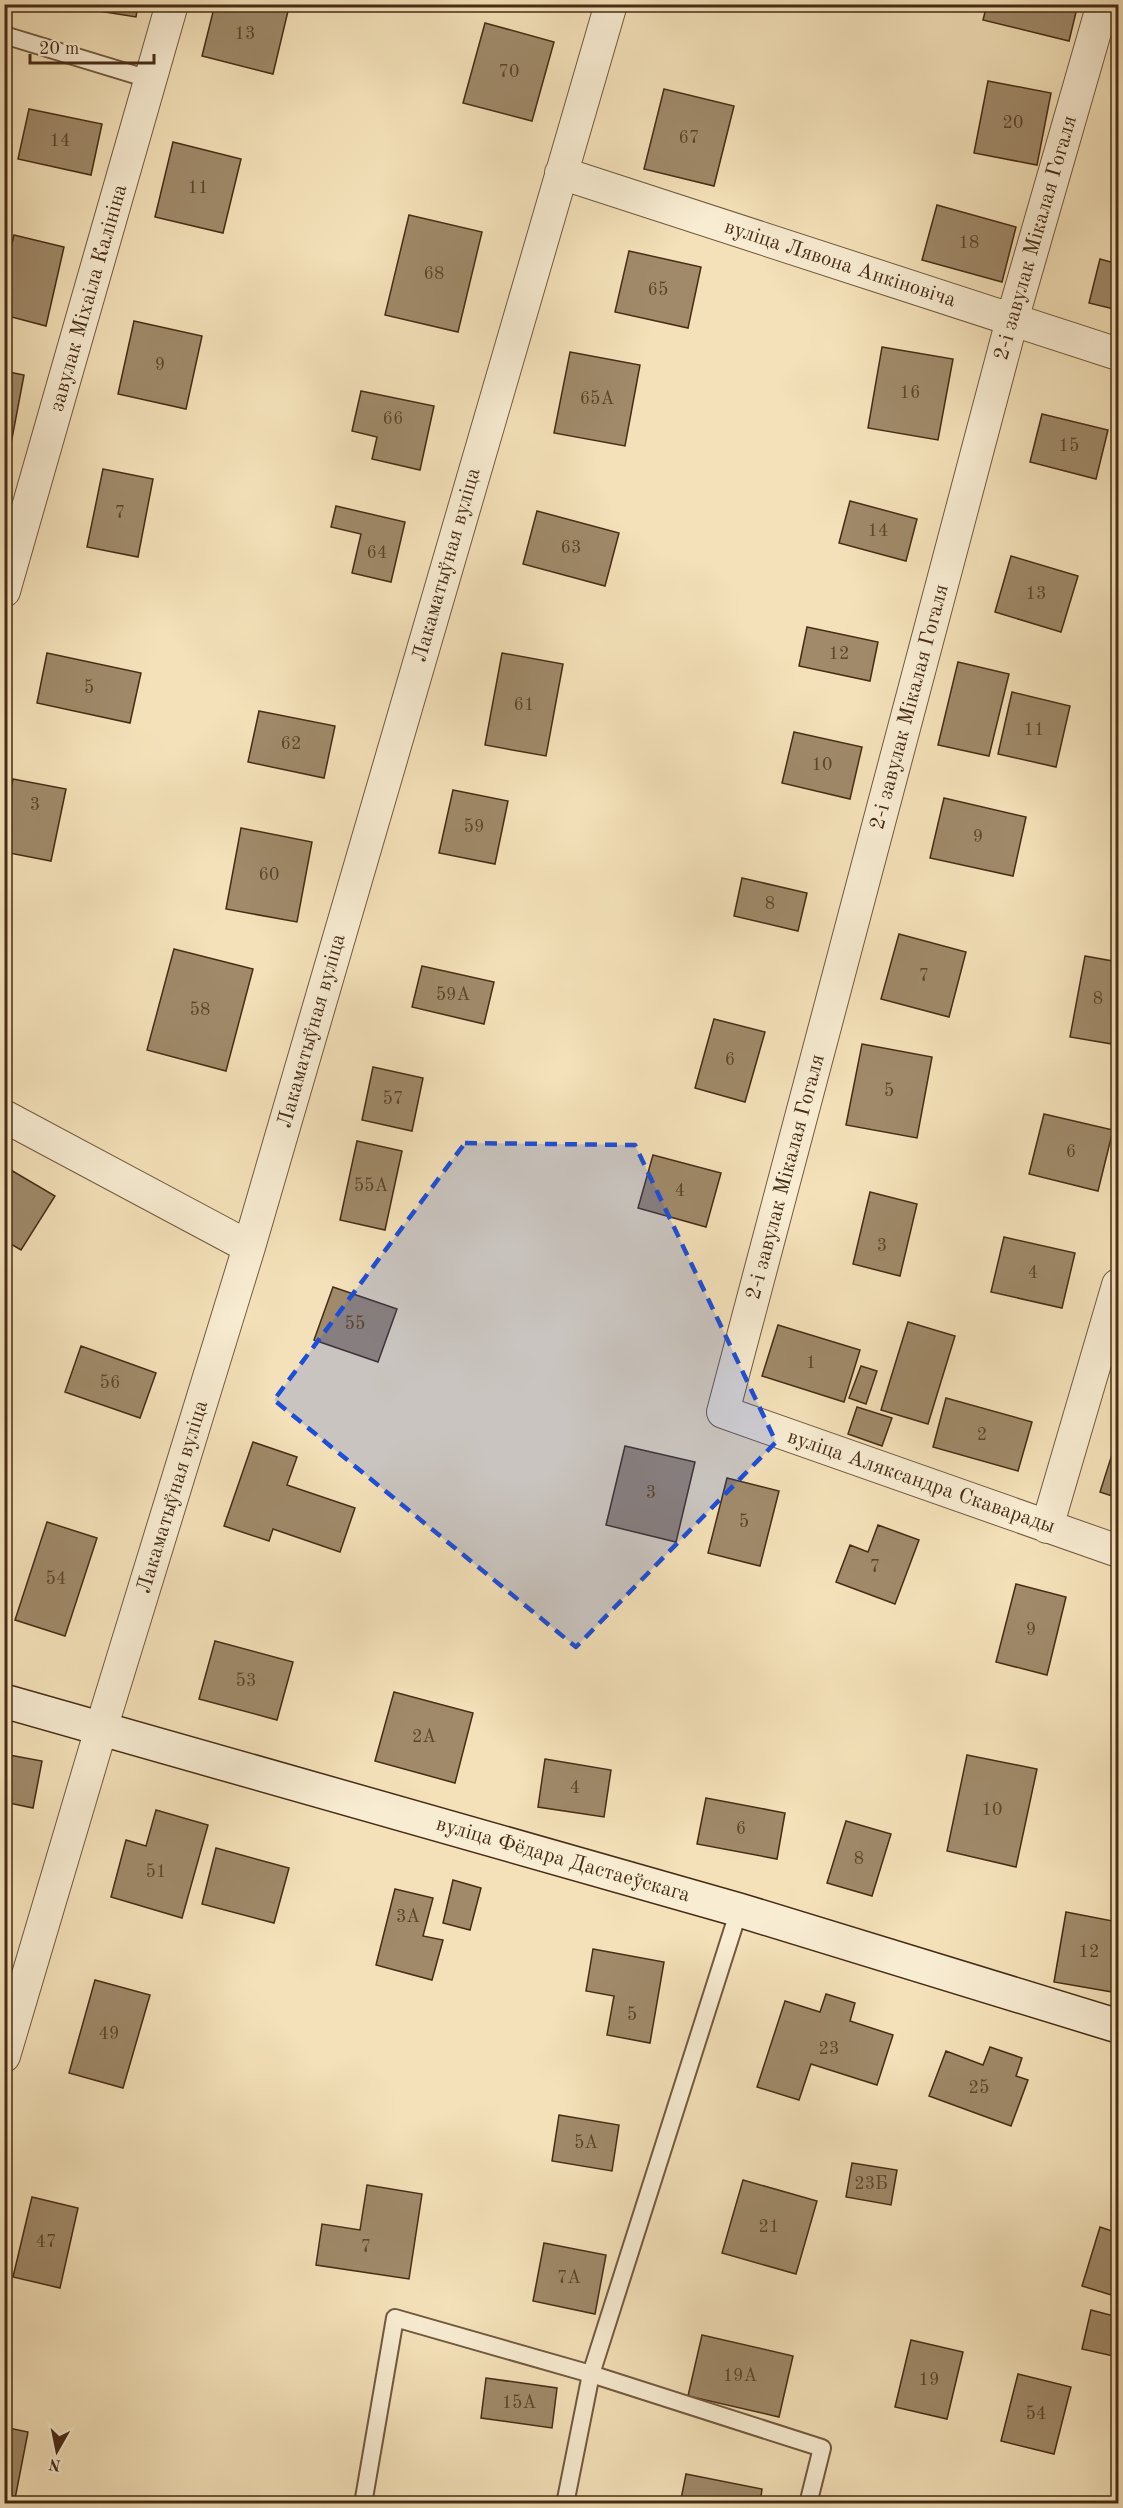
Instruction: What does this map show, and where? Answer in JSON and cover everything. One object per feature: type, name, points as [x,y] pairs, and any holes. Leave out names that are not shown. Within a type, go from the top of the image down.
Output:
[{"type":"street","name":"завулак Міхаіла Калініна","points":[[4,591],[172,4]]},
{"type":"street","name":"Лакаматыўная вуліца","points":[[4,2056],[101,1729],[249,1247],[611,4]]},
{"type":"street","name":"2-і завулак Мікалая Гогаля","points":[[723,1412],[1012,320],[1103,4]]},
{"type":"street","name":"вуліца Лявона Анкіновіча","points":[[561,173],[1119,354]]},
{"type":"street","points":[[4,1116],[249,1247]]},
{"type":"street","points":[[1047,1527],[1119,1285]]},
{"type":"street","name":"вуліца Аляксандра Скаварады","points":[[723,1412],[1119,1551]]},
{"type":"street","name":"вуліца Фёдара Дастаеўскага","points":[[4,1701],[739,1910],[1119,2026]]},
{"type":"lane","points":[[4,35],[152,80]]},
{"type":"lane","points":[[565,2504],[591,2374],[739,1910]]},
{"type":"lane","points":[[363,2504],[395,2318],[591,2374],[822,2448],[808,2504]]},
{"type":"highlighted area","points":[[465,1143],[635,1145],[776,1442],[576,1647],[274,1400]]},
{"type":"building","points":[[74,4],[138,4],[136,17],[74,7]]},
{"type":"building","points":[[215,4],[260,4],[288,11],[273,74],[202,56]]},
{"type":"building","points":[[987,4],[1078,4],[1069,41],[983,20]]},
{"type":"building","points":[[485,23],[554,42],[532,121],[463,103]]},
{"type":"building","points":[[988,81],[1051,93],[1037,165],[974,153]]},
{"type":"building","points":[[664,89],[734,106],[714,186],[644,169]]},
{"type":"building","points":[[29,109],[102,124],[91,175],[18,159]]},
{"type":"building","points":[[173,142],[241,159],[223,233],[155,217]]},
{"type":"building","points":[[937,205],[1016,227],[1002,282],[922,260]]},
{"type":"building","points":[[409,215],[482,232],[458,332],[385,315]]},
{"type":"building","points":[[14,235],[64,247],[46,326],[4,315],[4,277]]},
{"type":"building","points":[[629,251],[701,267],[688,328],[615,312]]},
{"type":"building","points":[[1100,259],[1118,264],[1118,310],[1089,303]]},
{"type":"building","points":[[134,321],[202,336],[186,409],[118,394]]},
{"type":"building","points":[[882,347],[953,359],[938,440],[868,428]]},
{"type":"building","points":[[570,352],[640,365],[625,446],[554,433]]},
{"type":"building","points":[[4,371],[24,375],[11,444],[4,443]]},
{"type":"building","points":[[361,391],[434,406],[420,470],[372,459],[377,437],[352,431]]},
{"type":"building","points":[[1042,414],[1108,430],[1096,479],[1030,462]]},
{"type":"building","points":[[103,469],[153,479],[138,557],[87,547]]},
{"type":"building","points":[[850,501],[917,519],[906,561],[839,543]]},
{"type":"building","points":[[336,506],[405,522],[391,582],[352,573],[361,534],[331,527]]},
{"type":"building","points":[[537,511],[619,533],[605,586],[523,564]]},
{"type":"building","points":[[1011,556],[1078,576],[1061,632],[995,612]]},
{"type":"building","points":[[807,627],[878,642],[870,681],[799,666]]},
{"type":"building","points":[[47,653],[141,673],[130,723],[37,703]]},
{"type":"building","points":[[502,653],[563,664],[546,756],[485,745]]},
{"type":"building","points":[[958,662],[1009,674],[989,756],[938,745]]},
{"type":"building","points":[[1012,692],[1070,706],[1056,767],[998,754]]},
{"type":"building","points":[[259,711],[335,726],[324,778],[248,762]]},
{"type":"building","points":[[794,732],[862,747],[850,799],[782,783]]},
{"type":"building","points":[[13,779],[66,789],[51,861],[4,852],[4,821]]},
{"type":"building","points":[[453,790],[508,801],[495,864],[439,853]]},
{"type":"building","points":[[944,798],[1026,817],[1013,876],[930,858]]},
{"type":"building","points":[[241,828],[312,842],[297,922],[226,909]]},
{"type":"building","points":[[742,878],[807,893],[798,931],[734,916]]},
{"type":"building","points":[[899,934],[966,952],[949,1017],[881,999]]},
{"type":"building","points":[[174,949],[253,969],[226,1071],[147,1050]]},
{"type":"building","points":[[1085,956],[1118,962],[1118,1045],[1070,1037]]},
{"type":"building","points":[[422,966],[494,982],[484,1024],[412,1007]]},
{"type":"building","points":[[714,1019],[765,1032],[745,1102],[695,1088]]},
{"type":"building","points":[[862,1044],[932,1057],[917,1138],[846,1125]]},
{"type":"building","points":[[373,1067],[423,1078],[412,1131],[362,1120]]},
{"type":"building","points":[[1044,1114],[1113,1130],[1098,1191],[1029,1174]]},
{"type":"building","points":[[357,1141],[402,1151],[385,1230],[340,1220]]},
{"type":"building","points":[[653,1155],[721,1173],[706,1227],[638,1208]]},
{"type":"building","points":[[4,1166],[55,1196],[21,1250],[4,1240]]},
{"type":"building","points":[[870,1192],[917,1204],[900,1276],[853,1264]]},
{"type":"building","points":[[1004,1237],[1075,1253],[1062,1308],[991,1292]]},
{"type":"building","points":[[333,1287],[397,1309],[378,1362],[314,1340]]},
{"type":"building","points":[[908,1322],[955,1336],[928,1424],[881,1410]]},
{"type":"building","points":[[778,1325],[860,1350],[844,1402],[762,1376]]},
{"type":"building","points":[[81,1346],[156,1373],[140,1418],[65,1392]]},
{"type":"building","points":[[861,1366],[877,1371],[866,1404],[849,1398]]},
{"type":"building","points":[[946,1398],[1032,1422],[1018,1471],[933,1447]]},
{"type":"building","points":[[857,1407],[892,1418],[882,1446],[848,1434]]},
{"type":"building","points":[[253,1442],[297,1457],[287,1485],[355,1508],[340,1552],[273,1529],[269,1541],[224,1526]]},
{"type":"building","points":[[1116,1442],[1118,1443],[1118,1498],[1100,1492]]},
{"type":"building","points":[[625,1446],[695,1462],[676,1542],[606,1525]]},
{"type":"building","points":[[727,1478],[779,1491],[760,1566],[708,1553]]},
{"type":"building","points":[[47,1522],[97,1538],[65,1636],[15,1620]]},
{"type":"building","points":[[878,1525],[919,1540],[895,1604],[836,1582],[850,1545],[868,1552]]},
{"type":"building","points":[[1016,1584],[1066,1597],[1047,1675],[996,1662]]},
{"type":"building","points":[[215,1641],[293,1662],[277,1720],[199,1699]]},
{"type":"building","points":[[1118,1678],[1118,1701],[1113,1700]]},
{"type":"building","points":[[394,1692],[473,1713],[455,1783],[375,1761]]},
{"type":"building","points":[[4,1754],[42,1761],[33,1808],[4,1802]]},
{"type":"building","points":[[967,1755],[1037,1769],[1016,1867],[947,1851]]},
{"type":"building","points":[[545,1759],[611,1770],[604,1817],[538,1807]]},
{"type":"building","points":[[706,1798],[785,1813],[777,1859],[697,1844]]},
{"type":"building","points":[[156,1810],[208,1825],[182,1918],[111,1897],[126,1840],[146,1846]]},
{"type":"building","points":[[846,1821],[891,1834],[872,1896],[827,1883]]},
{"type":"building","points":[[216,1848],[289,1868],[274,1923],[202,1904]]},
{"type":"building","points":[[453,1880],[481,1888],[470,1930],[443,1923]]},
{"type":"building","points":[[395,1889],[433,1898],[423,1936],[443,1940],[432,1980],[376,1965]]},
{"type":"building","points":[[1066,1912],[1118,1922],[1118,1993],[1054,1982]]},
{"type":"building","points":[[593,1949],[664,1962],[650,2043],[607,2035],[614,1996],[586,1991]]},
{"type":"building","points":[[95,1980],[150,1995],[123,2088],[69,2073]]},
{"type":"building","points":[[826,1994],[855,2003],[850,2021],[893,2035],[877,2085],[811,2064],[799,2100],[757,2087],[785,2001],[820,2012]]},
{"type":"building","points":[[990,2047],[1022,2058],[1016,2076],[1028,2080],[1011,2126],[929,2096],[946,2051],[983,2065]]},
{"type":"building","points":[[559,2115],[619,2125],[612,2171],[552,2161]]},
{"type":"building","points":[[852,2163],[897,2170],[891,2205],[846,2197]]},
{"type":"building","points":[[743,2180],[817,2201],[796,2274],[722,2253]]},
{"type":"building","points":[[367,2185],[422,2194],[409,2279],[316,2265],[322,2224],[360,2230]]},
{"type":"building","points":[[32,2197],[78,2208],[60,2288],[13,2277]]},
{"type":"building","points":[[1100,2227],[1118,2233],[1118,2297],[1082,2286]]},
{"type":"building","points":[[544,2243],[606,2255],[595,2314],[533,2301]]},
{"type":"building","points":[[1091,2310],[1118,2317],[1118,2357],[1082,2349]]},
{"type":"building","points":[[702,2335],[793,2356],[779,2417],[688,2396]]},
{"type":"building","points":[[911,2340],[963,2352],[947,2419],[895,2407]]},
{"type":"building","points":[[1018,2374],[1071,2387],[1054,2454],[1001,2441]]},
{"type":"building","points":[[486,2378],[557,2388],[552,2428],[481,2418]]},
{"type":"building","points":[[4,2427],[28,2432],[14,2504],[4,2504]]},
{"type":"building","points":[[686,2474],[762,2489],[760,2504],[680,2504]]}]
